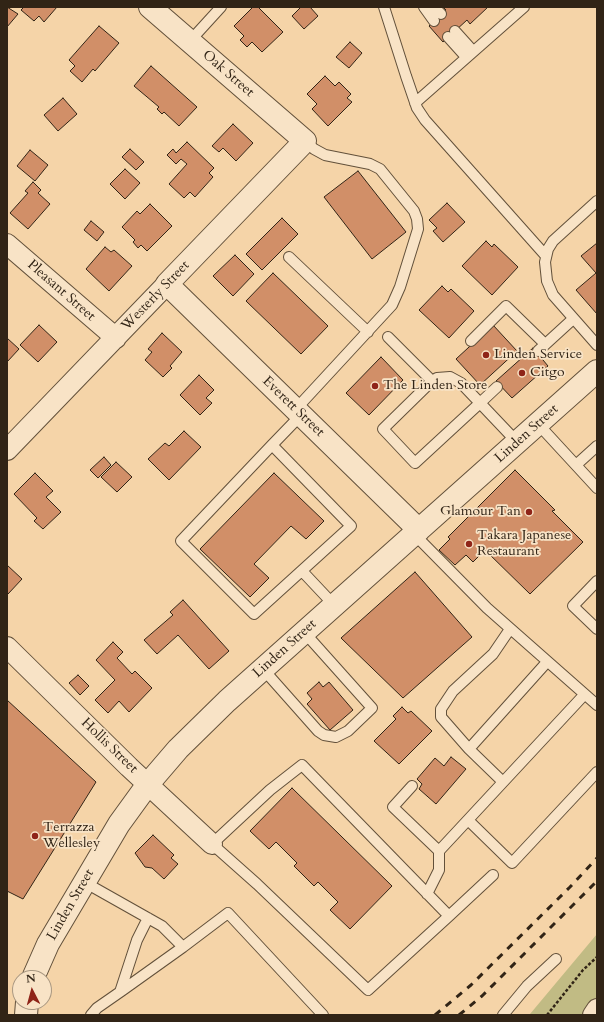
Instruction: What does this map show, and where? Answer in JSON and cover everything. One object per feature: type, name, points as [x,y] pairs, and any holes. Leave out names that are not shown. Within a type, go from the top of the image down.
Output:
[{"type":"street","name":"Oak Street","points":[[156,9],[190,41],[305,141]]},
{"type":"street","name":"Westerly Street","points":[[7,450],[305,141]]},
{"type":"street","name":"Pleasant Street","points":[[7,244],[116,338]]},
{"type":"street","name":"Everett Street","points":[[167,284],[298,412],[416,532]]},
{"type":"street","name":"Linden Street","points":[[36,970],[46,948],[119,824],[148,784],[194,732],[597,371]]},
{"type":"street","name":"Hollis Street","points":[[7,647],[212,844]]},
{"type":"street","points":[[593,1015],[597,1009]]},
{"type":"lane","points":[[190,41],[220,7]]},
{"type":"lane","points":[[384,7],[402,66],[416,103],[429,126],[546,256]]},
{"type":"lane","points":[[424,7],[436,14]]},
{"type":"lane","points":[[416,103],[524,7]]},
{"type":"lane","points":[[452,34],[470,54]]},
{"type":"lane","points":[[272,446],[351,526],[254,614],[181,541],[272,446],[298,412],[395,300],[416,235],[418,219],[414,211],[384,173],[375,166],[325,155],[314,149],[305,141]]},
{"type":"lane","points":[[597,201],[556,237],[550,245],[546,256],[546,275],[551,290],[573,319],[597,345]]},
{"type":"lane","points":[[289,257],[368,332]]},
{"type":"lane","points":[[470,341],[506,306],[542,348],[573,319]]},
{"type":"lane","points":[[388,337],[432,381]]},
{"type":"lane","points":[[497,387],[480,403],[415,463],[382,429],[432,381],[444,377],[456,380],[480,403],[517,442]]},
{"type":"lane","points":[[538,424],[597,488]]},
{"type":"lane","points":[[576,465],[597,446]]},
{"type":"lane","points":[[416,532],[472,594],[597,705]]},
{"type":"lane","points":[[302,571],[334,605]]},
{"type":"lane","points":[[597,581],[573,606],[597,629]]},
{"type":"lane","points":[[503,782],[469,750],[441,717],[441,709],[453,691],[493,654],[510,629]]},
{"type":"lane","points":[[264,669],[318,731],[324,735],[336,736],[348,731],[372,708],[304,632]]},
{"type":"lane","points":[[469,750],[547,662]]},
{"type":"lane","points":[[427,894],[439,870],[439,851],[584,695]]},
{"type":"lane","points":[[449,916],[302,765],[270,790],[212,844],[257,884],[368,990],[449,916],[493,875]]},
{"type":"lane","points":[[468,820],[512,863],[597,772]]},
{"type":"lane","points":[[412,786],[393,807],[439,851]]},
{"type":"lane","points":[[84,882],[168,930],[183,947]]},
{"type":"lane","points":[[91,1015],[97,1008],[228,913],[323,1015]]},
{"type":"lane","points":[[120,992],[139,933],[148,918]]},
{"type":"lane","points":[[503,1015],[526,986],[556,959]]},
{"type":"path","points":[[547,1015],[582,970],[597,956]]},
{"type":"shaded area","points":[[597,934],[597,1015],[529,1015],[530,1014]]},
{"type":"building","points":[[7,7],[18,14],[7,27]]},
{"type":"building","points":[[24,7],[57,7],[44,22],[39,16],[34,21],[21,10]]},
{"type":"building","points":[[253,7],[258,7],[283,32],[262,52],[252,42],[247,47],[240,40],[244,36],[234,26]]},
{"type":"building","points":[[301,7],[310,7],[318,16],[304,29],[292,16]]},
{"type":"building","points":[[443,7],[488,7],[470,24],[467,20],[443,42],[429,26],[446,10]]},
{"type":"building","points":[[99,26],[119,43],[95,71],[93,69],[82,82],[70,71],[75,66],[69,60]]},
{"type":"building","points":[[350,42],[362,53],[349,68],[336,57]]},
{"type":"building","points":[[151,66],[197,107],[179,126],[164,112],[162,114],[157,109],[159,107],[134,86]]},
{"type":"building","points":[[325,76],[335,86],[339,82],[351,94],[347,98],[352,102],[328,126],[312,109],[317,104],[307,94]]},
{"type":"building","points":[[63,98],[77,114],[58,131],[44,115]]},
{"type":"building","points":[[233,124],[253,143],[236,161],[223,148],[219,152],[212,146]]},
{"type":"building","points":[[187,142],[214,168],[209,173],[213,177],[195,197],[190,192],[184,198],[169,184],[187,164],[181,159],[176,164],[167,155],[173,149],[176,153]]},
{"type":"building","points":[[130,149],[144,162],[136,170],[122,157]]},
{"type":"building","points":[[30,150],[48,165],[35,181],[17,166]]},
{"type":"building","points":[[125,169],[140,183],[125,199],[110,184]]},
{"type":"building","points":[[358,171],[406,232],[372,259],[324,197]]},
{"type":"building","points":[[33,182],[41,190],[38,193],[50,204],[28,229],[10,213],[28,193],[25,191]]},
{"type":"building","points":[[447,203],[465,222],[443,242],[433,231],[437,228],[429,220]]},
{"type":"building","points":[[150,204],[172,226],[147,251],[141,245],[138,248],[133,242],[135,240],[122,227],[137,211],[140,214]]},
{"type":"building","points":[[282,218],[298,234],[262,270],[246,254]]},
{"type":"building","points":[[91,221],[104,232],[97,241],[84,230]]},
{"type":"building","points":[[486,241],[492,247],[494,244],[518,267],[492,295],[462,266]]},
{"type":"building","points":[[597,243],[597,314],[576,290],[596,273],[581,256]]},
{"type":"building","points":[[105,247],[111,252],[114,250],[132,266],[109,291],[86,269]]},
{"type":"building","points":[[235,255],[254,274],[233,296],[213,276]]},
{"type":"building","points":[[273,273],[328,326],[301,354],[246,301]]},
{"type":"building","points":[[442,286],[448,292],[451,289],[474,311],[449,338],[419,310]]},
{"type":"building","points":[[39,325],[57,342],[38,362],[20,345]]},
{"type":"building","name":"Linden Service","points":[[493,325],[517,351],[480,385],[456,359]]},
{"type":"building","points":[[162,333],[182,352],[170,366],[172,368],[163,377],[145,360],[152,352],[148,349]]},
{"type":"building","points":[[7,338],[19,349],[7,362]]},
{"type":"building","name":"Citgo","points":[[533,348],[548,366],[512,398],[496,381]]},
{"type":"building","name":"The Linden Store","points":[[381,357],[403,380],[369,415],[346,393]]},
{"type":"building","points":[[199,375],[214,390],[206,398],[212,403],[200,415],[180,395]]},
{"type":"building","points":[[184,431],[201,447],[169,480],[148,459],[165,443],[169,446]]},
{"type":"building","points":[[104,457],[111,465],[98,478],[90,470]]},
{"type":"building","points":[[116,462],[132,477],[117,492],[101,477]]},
{"type":"building","points":[[515,470],[555,510],[552,511],[583,542],[530,594],[485,550],[473,562],[466,555],[455,565],[439,550],[450,539],[448,537]]},
{"type":"building","points":[[35,473],[53,491],[46,497],[61,512],[43,529],[34,521],[37,518],[14,494]]},
{"type":"building","points":[[274,473],[324,521],[306,539],[291,526],[254,564],[269,578],[250,597],[200,549]]},
{"type":"building","points":[[7,565],[22,579],[8,594],[7,593]]},
{"type":"building","points":[[415,572],[472,637],[403,698],[341,638]]},
{"type":"building","points":[[183,600],[229,651],[209,669],[178,635],[157,654],[144,640],[173,615],[170,612]]},
{"type":"building","points":[[113,642],[123,652],[117,658],[132,674],[135,671],[152,688],[129,712],[119,701],[108,713],[95,700],[115,680],[96,660]]},
{"type":"building","points":[[78,675],[89,686],[80,695],[69,683]]},
{"type":"building","points":[[319,682],[323,687],[329,682],[353,710],[330,730],[307,704],[312,699],[307,693]]},
{"type":"building","name":"Terrazza Wellesley","points":[[7,700],[96,782],[23,899],[7,891]]},
{"type":"building","points":[[402,707],[408,713],[411,711],[432,731],[399,764],[374,741],[396,719],[393,716]]},
{"type":"building","points":[[451,757],[466,769],[436,804],[419,789],[422,784],[417,779],[435,758],[444,766]]},
{"type":"building","points":[[292,788],[392,886],[350,929],[330,910],[338,902],[318,882],[314,886],[294,866],[297,863],[276,842],[269,849],[250,831]]},
{"type":"building","points":[[153,835],[174,855],[171,858],[178,864],[164,879],[152,868],[145,867],[135,853]]},
{"type":"railway","points":[[435,1015],[471,985],[570,887],[597,858]]},
{"type":"railway","points":[[459,1015],[482,996],[597,881]]},
{"type":"place","name":"Linden Service","points":[[486,355]]},
{"type":"place","name":"Citgo","points":[[522,373]]},
{"type":"place","name":"The Linden Store","points":[[375,386]]},
{"type":"place","name":"Glamour Tan","points":[[529,512]]},
{"type":"place","name":"Takara Japanese Restaurant","points":[[469,544]]},
{"type":"place","name":"Terrazza Wellesley","points":[[35,836]]}]
